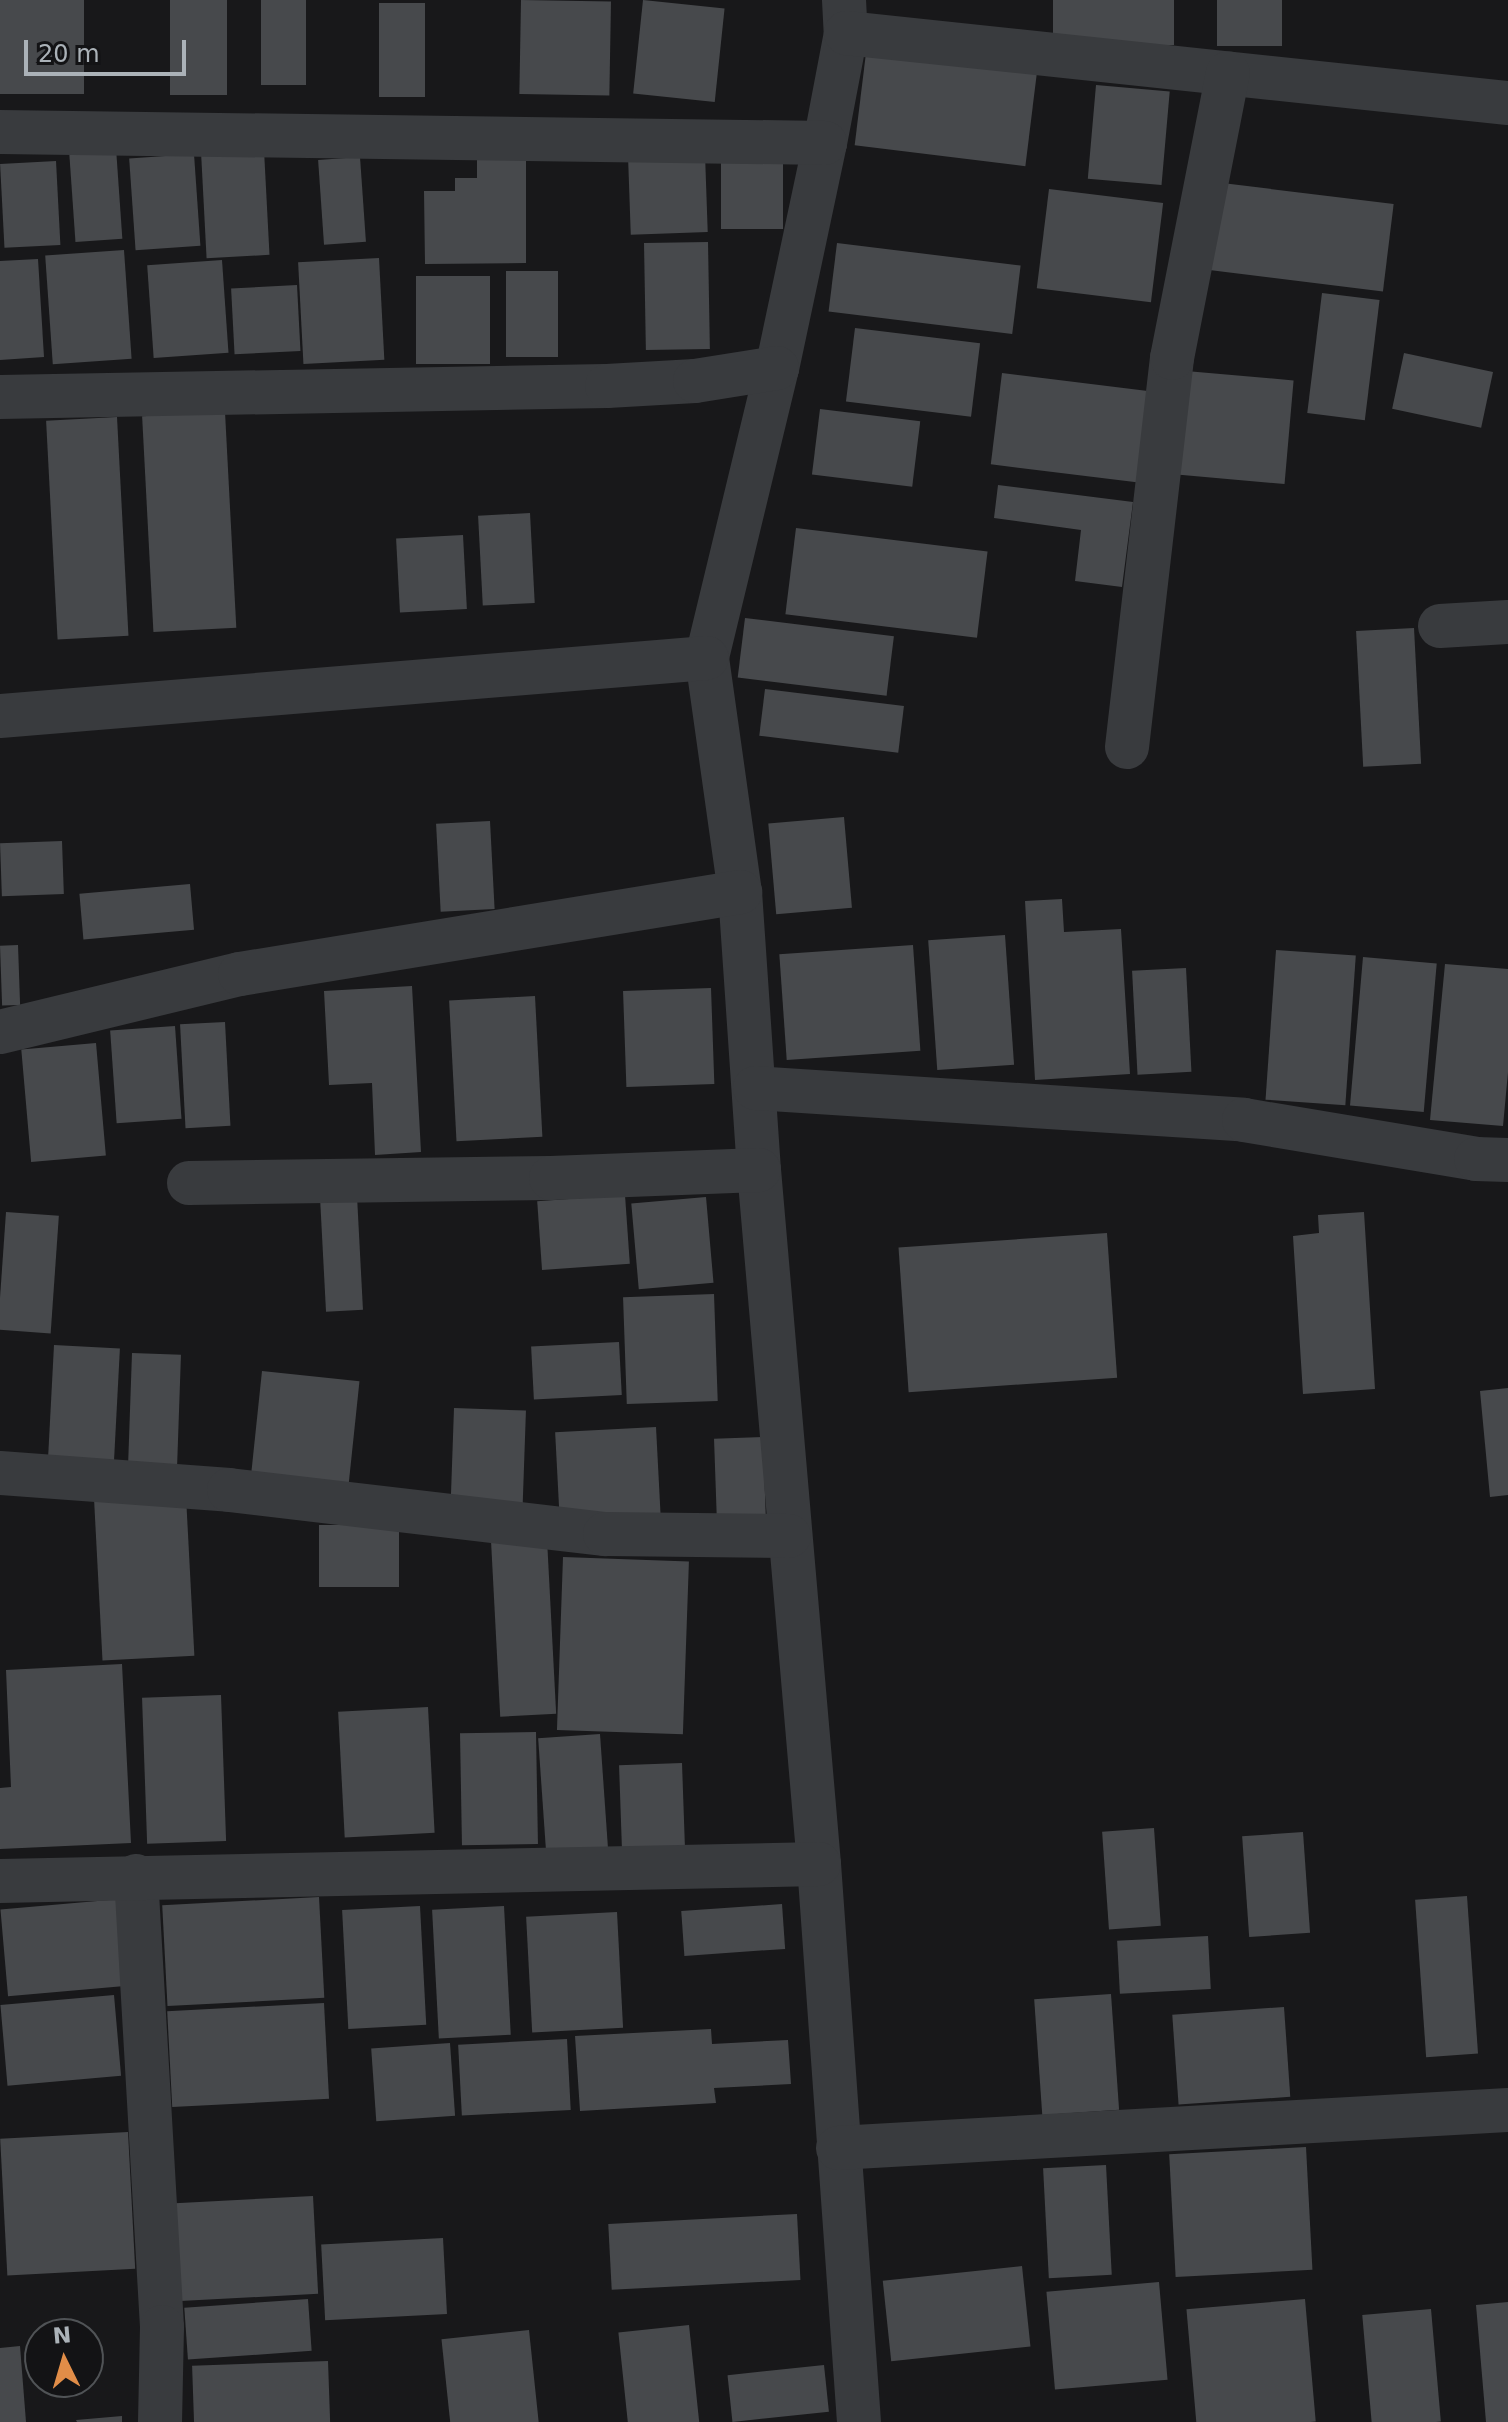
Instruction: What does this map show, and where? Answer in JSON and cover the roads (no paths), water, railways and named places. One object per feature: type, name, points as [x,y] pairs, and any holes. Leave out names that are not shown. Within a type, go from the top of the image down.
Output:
[{"type":"street","points":[[859,2422],[819,1864],[759,1170],[740,892],[707,658],[777,368],[825,143],[845,17],[1228,73],[1508,103]]},
{"type":"street","points":[[1127,747],[1172,358],[1228,73]]},
{"type":"street","points":[[0,132],[825,143]]},
{"type":"street","points":[[0,397],[607,386],[695,381],[777,368]]},
{"type":"street","points":[[1440,626],[1508,622]]},
{"type":"street","points":[[0,716],[707,658]]},
{"type":"street","points":[[0,1032],[240,974],[740,892]]},
{"type":"street","points":[[755,1088],[1244,1120],[1476,1159],[1508,1160]]},
{"type":"street","points":[[189,1183],[551,1178],[759,1170]]},
{"type":"street","points":[[0,1473],[229,1490],[605,1534],[789,1536]]},
{"type":"street","points":[[0,1881],[819,1864]]},
{"type":"street","points":[[136,1876],[162,2327],[160,2422]]},
{"type":"street","points":[[838,2148],[1508,2110]]}]
